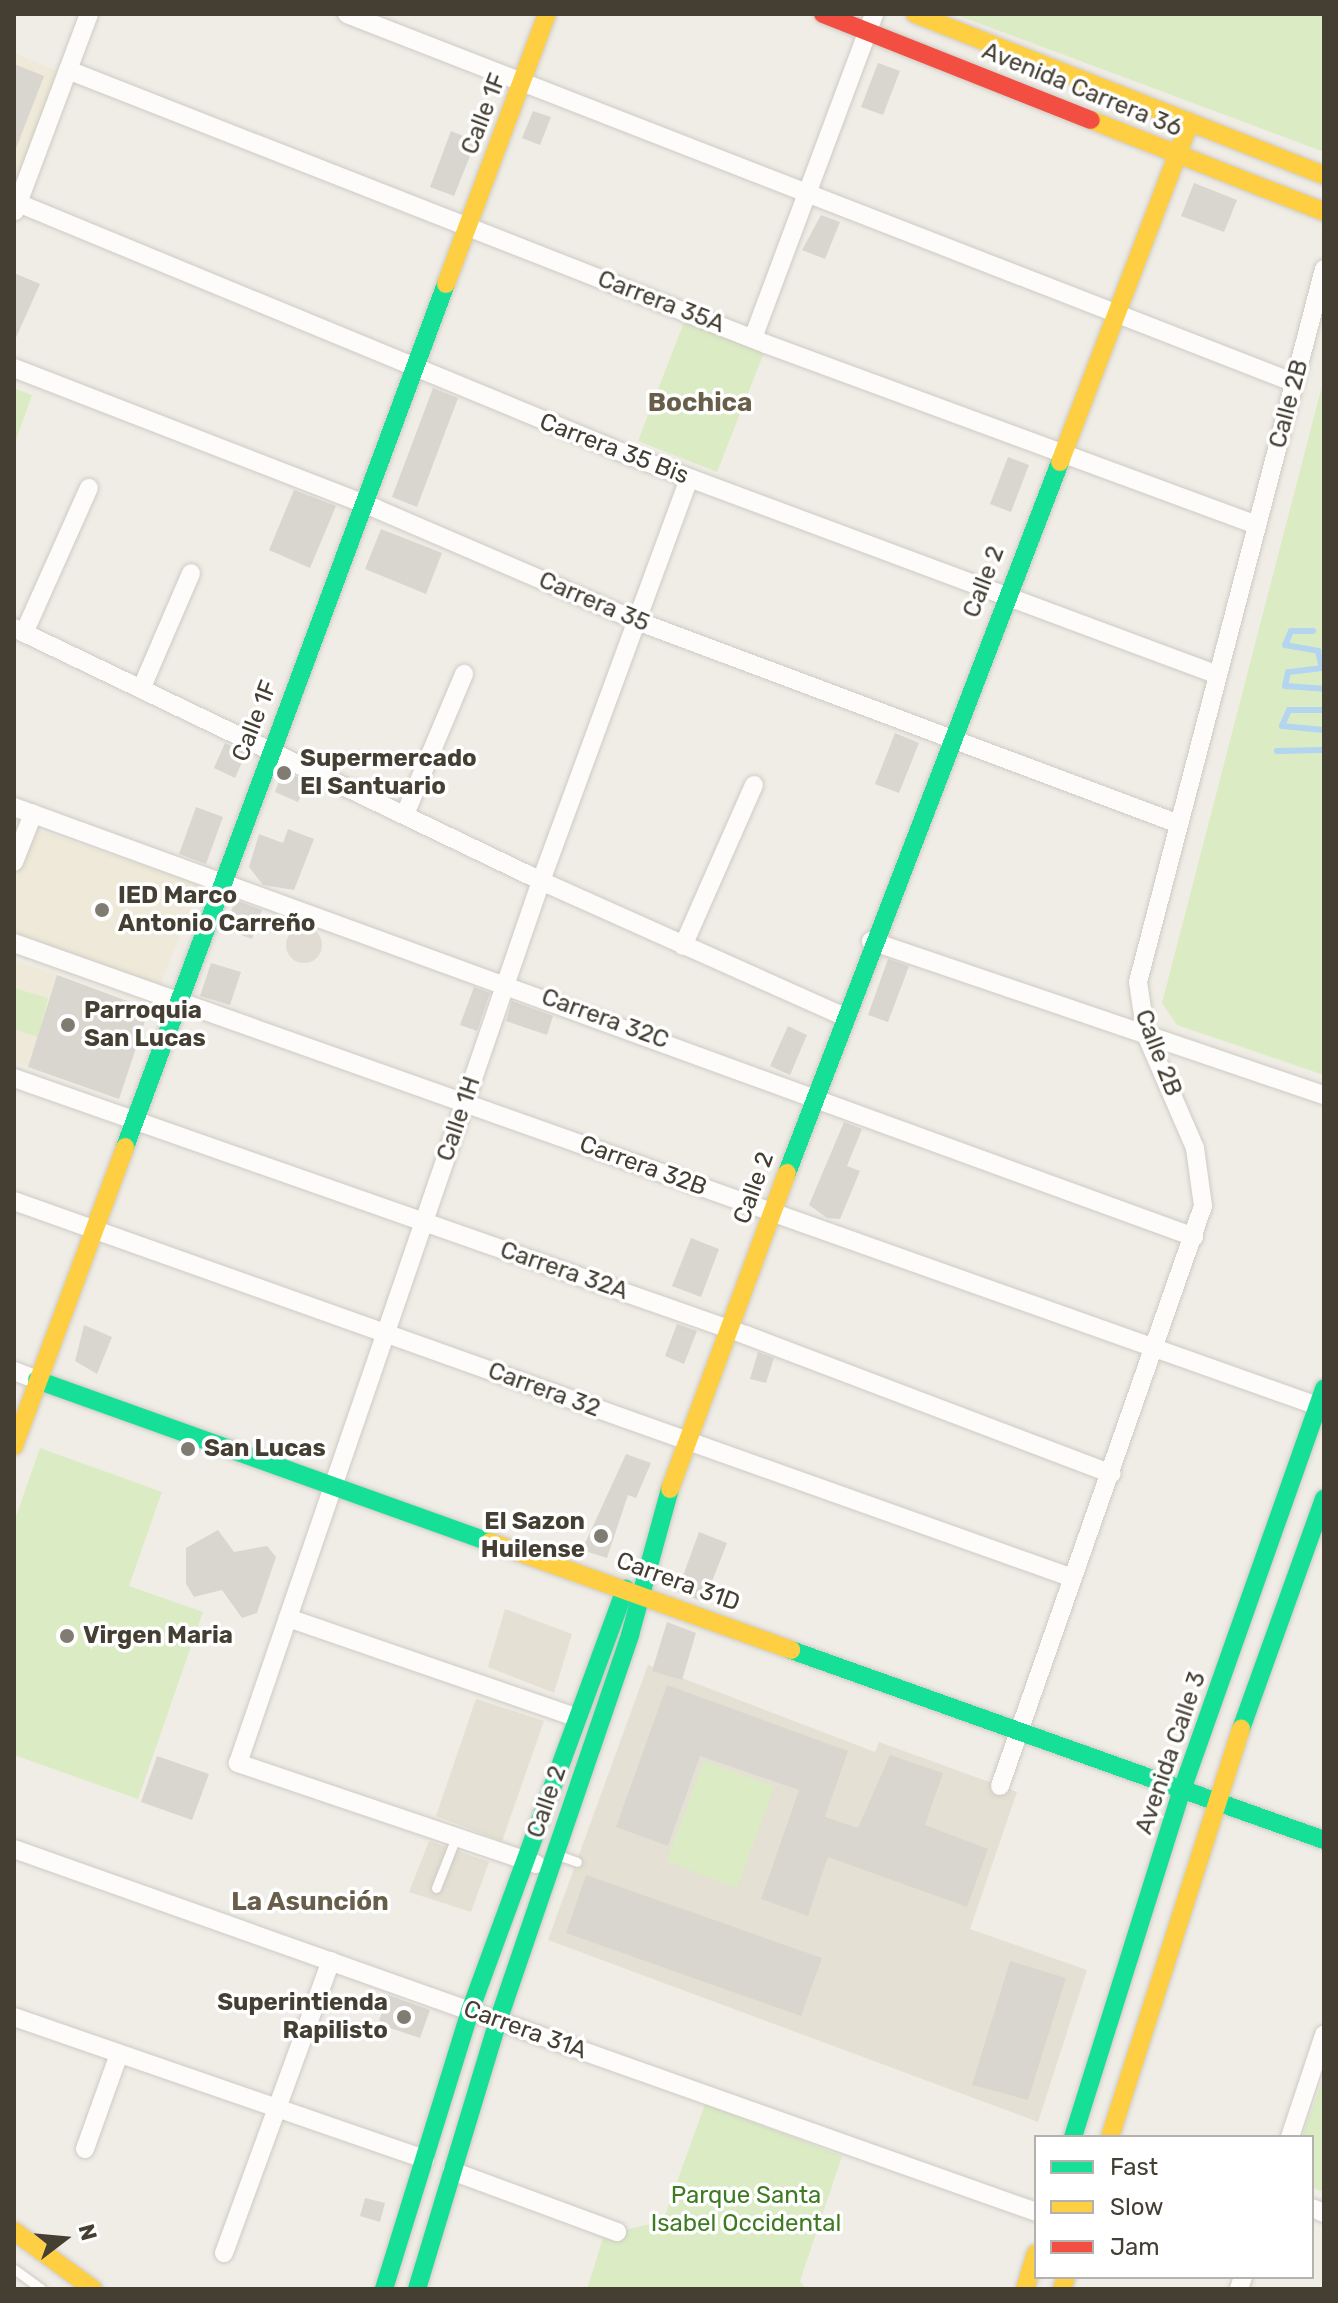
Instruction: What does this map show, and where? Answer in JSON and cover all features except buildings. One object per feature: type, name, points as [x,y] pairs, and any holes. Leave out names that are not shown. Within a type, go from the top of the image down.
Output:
[{"type":"main road","name":"Calle 1F","points":[[14,1446],[90,1228],[547,14]]},
{"type":"main road","name":"Avenida Carrera 36","points":[[823,14],[870,23],[1177,154],[1324,212]]},
{"type":"main road","name":"Avenida Carrera 36","points":[[915,14],[1324,175]]},
{"type":"main road","name":"Calle 2","points":[[417,2289],[498,2021],[552,1861],[632,1591],[685,1440],[948,737],[1190,122]]},
{"type":"main road","name":"Carrera 31D","points":[[37,1380],[1183,1787],[1324,1840]]},
{"type":"main road","name":"Avenida Calle 3","points":[[1074,2135],[1183,1787],[1321,1397]]},
{"type":"main road","points":[[1111,2135],[1216,1800],[1324,1498]]},
{"type":"main road","name":"Calle 2","points":[[384,2289],[470,2011],[575,1717],[632,1591]]},
{"type":"main road","points":[[14,2231],[93,2289]]},
{"type":"main road","points":[[1025,2289],[1034,2260]]},
{"type":"street","points":[[16,208],[89,14]]},
{"type":"street","points":[[347,14],[521,86],[807,192],[1295,383]]},
{"type":"street","points":[[753,338],[870,23]]},
{"type":"street","name":"Carrera 35A","points":[[68,70],[753,338],[1257,525]]},
{"type":"street","name":"Carrera 35 Bis","points":[[16,208],[689,478],[1218,675]]},
{"type":"street","name":"Calle 2B","points":[[1000,1786],[1203,1206],[1195,1148],[1146,1035],[1138,982],[1324,269]]},
{"type":"street","name":"Carrera 35","points":[[14,368],[363,504],[637,621],[1179,824]]},
{"type":"street","name":"Calle 1H","points":[[456,1837],[238,1763],[541,881],[689,478]]},
{"type":"street","points":[[89,488],[19,630],[271,747],[541,881],[843,1016]]},
{"type":"street","points":[[142,687],[191,573]]},
{"type":"street","points":[[406,812],[464,674]]},
{"type":"street","points":[[683,946],[754,785]]},
{"type":"street","name":"Carrera 32C","points":[[14,807],[814,1094],[1194,1237]]},
{"type":"street","points":[[14,862],[33,814]]},
{"type":"street","points":[[871,941],[1324,1095]]},
{"type":"street","name":"Carrera 32B","points":[[14,943],[1155,1348],[1321,1397]]},
{"type":"street","name":"Carrera 32A","points":[[14,1078],[727,1329],[1111,1474]]},
{"type":"street","name":"Carrera 32","points":[[14,1201],[1073,1578]]},
{"type":"street","name":"Carrera 31D","points":[[14,1371],[37,1380]]},
{"type":"street","points":[[288,1618],[575,1717]]},
{"type":"street","points":[[456,1837],[524,1860],[552,1861]]},
{"type":"street","name":"Carrera 31A","points":[[14,1849],[1034,2211]]},
{"type":"street","points":[[224,2253],[331,1961]]},
{"type":"street","points":[[14,2017],[425,2159]]},
{"type":"street","points":[[1291,2135],[1324,2035]]},
{"type":"street","points":[[85,2149],[119,2054]]},
{"type":"street","points":[[452,2171],[617,2232]]},
{"type":"lane","points":[[436,1888],[456,1837]]},
{"type":"lane","points":[[552,1861],[577,1862]]},
{"type":"lane","points":[[14,2269],[42,2289]]},
{"type":"shaded area","points":[[14,53],[60,72],[14,188]]},
{"type":"shaded area","name":"IED Marco Antonio Carreño","points":[[34,829],[200,885],[160,985],[14,935],[14,883]]},
{"type":"shaded area","points":[[304,927],[317,932],[322,945],[317,958],[304,963],[291,958],[286,945],[291,932]]},
{"type":"shaded area","points":[[14,960],[57,975],[28,1067],[14,1062]]},
{"type":"shaded area","points":[[505,1609],[572,1634],[554,1693],[488,1667]]},
{"type":"shaded area","points":[[648,1665],[875,1752],[879,1742],[1017,1792],[970,1929],[1087,1970],[1038,2122],[548,1940]]},
{"type":"shaded area","points":[[476,1699],[544,1721],[502,1841],[436,1816]]},
{"type":"shaded area","points":[[429,1841],[489,1862],[471,1912],[409,1892]]},
{"type":"green space","points":[[954,14],[1324,14],[1324,152]]},
{"type":"green space","points":[[684,322],[764,353],[717,472],[638,441]]},
{"type":"green space","points":[[1324,378],[1324,1075],[1177,1025],[1162,1003]]},
{"type":"green space","points":[[14,388],[32,395],[14,446]]},
{"type":"green space","points":[[14,988],[48,998],[38,1037],[14,1029]]},
{"type":"green space","points":[[40,1448],[162,1492],[129,1586],[203,1612],[138,1799],[14,1755],[14,1522]]},
{"type":"green space","points":[[704,1761],[774,1787],[737,1888],[667,1861]]},
{"type":"green space","points":[[1324,2076],[1324,2192],[1314,2189],[1314,2135],[1303,2135]]},
{"type":"green space","name":"Parque Santa Isabel Occidental","points":[[705,2104],[842,2156],[800,2281],[806,2289],[587,2289],[604,2235],[663,2221]]},
{"type":"waterway","points":[[1313,631],[1291,631],[1285,645],[1318,651],[1322,668],[1288,672],[1285,686],[1324,689]]},
{"type":"waterway","points":[[1324,710],[1289,710],[1282,726],[1324,730]]},
{"type":"waterway","points":[[1277,751],[1324,750]]},
{"type":"traffic: fast","points":[[125,1147],[446,284]]},
{"type":"traffic: fast","points":[[787,1173],[1060,462]]},
{"type":"traffic: fast","points":[[37,1380],[490,1542]]},
{"type":"traffic: fast","points":[[1074,2135],[1183,1787],[1324,1388]]},
{"type":"traffic: fast","points":[[417,2289],[498,2021],[630,1635],[670,1489]]},
{"type":"traffic: fast","points":[[1241,1729],[1324,1498]]},
{"type":"traffic: fast","points":[[384,2289],[470,2011],[625,1589]]},
{"type":"traffic: fast","points":[[791,1650],[1324,1840]]},
{"type":"traffic: slow","points":[[446,284],[547,14]]},
{"type":"traffic: slow","points":[[915,14],[1324,175]]},
{"type":"traffic: slow","points":[[1091,120],[1324,212]]},
{"type":"traffic: slow","points":[[1060,462],[1190,122]]},
{"type":"traffic: slow","points":[[14,1446],[125,1147]]},
{"type":"traffic: slow","points":[[670,1489],[787,1173]]},
{"type":"traffic: slow","points":[[490,1542],[791,1650]]},
{"type":"traffic: slow","points":[[1111,2135],[1241,1729]]},
{"type":"traffic: slow","points":[[14,2231],[93,2289]]},
{"type":"traffic: slow","points":[[1025,2289],[1034,2260]]},
{"type":"traffic: slow","points":[[1062,2289],[1065,2279]]},
{"type":"traffic: jam","points":[[823,14],[1091,120]]},
{"type":"place","name":"Supermercado El Santuario","points":[[284,773]]},
{"type":"place","name":"IED Marco Antonio Carreño","points":[[102,910]]},
{"type":"place","name":"Parroquia San Lucas","points":[[68,1025]]},
{"type":"place","name":"San Lucas","points":[[188,1449]]},
{"type":"place","name":"El Sazon Huilense","points":[[601,1536]]},
{"type":"place","name":"Virgen Maria","points":[[67,1636]]},
{"type":"place","name":"Superintienda Rapilisto","points":[[404,2017]]},
{"type":"district","name":"Bochica","points":[[700,403]]},
{"type":"district","name":"La Asunción","points":[[310,1902]]}]
